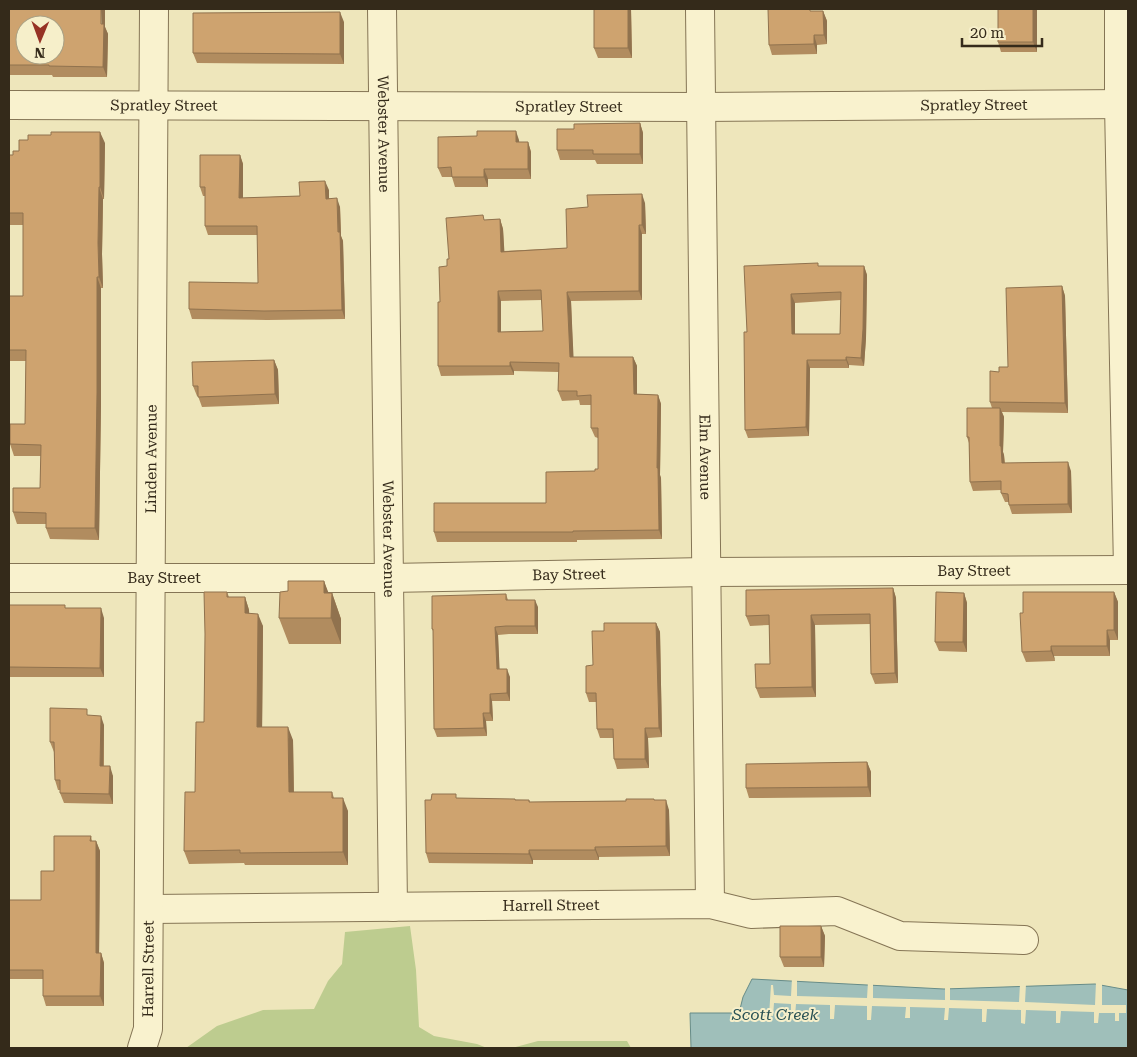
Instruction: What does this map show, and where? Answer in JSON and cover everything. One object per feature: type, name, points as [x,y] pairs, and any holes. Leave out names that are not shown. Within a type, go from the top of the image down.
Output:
[{"type":"street","name":"Linden Avenue","points":[[150,909],[154,9]]},
{"type":"street","name":"Webster Avenue","points":[[382,9],[393,907]]},
{"type":"street","name":"Elm Avenue","points":[[700,9],[710,904]]},
{"type":"street","points":[[1119,9],[1124,104],[1128,570]]},
{"type":"street","name":"Spratley Street","points":[[9,105],[701,108],[1124,104]]},
{"type":"street","name":"Bay Street","points":[[9,578],[388,578],[706,572],[1128,570]]},
{"type":"street","name":"Harrell Street","points":[[142,1048],[148,1029],[150,909],[710,904],[751,914],[837,911],[900,936],[1024,940]]},
{"type":"green space","points":[[410,926],[416,970],[419,1027],[434,1036],[477,1044],[487,1048],[186,1048],[217,1026],[263,1010],[314,1009],[328,981],[342,964],[345,932]]},
{"type":"green space","points":[[538,1041],[627,1041],[631,1048],[512,1048]]},
{"type":"water","name":"Scott Creek","points":[[752,979],[944,989],[1095,984],[1128,990],[1128,1048],[691,1048],[690,1013],[739,1013],[743,997]]},
{"type":"pier","points":[[792,978],[797,979],[797,996],[867,998],[868,982],[873,983],[873,998],[945,1000],[945,987],[950,986],[950,1000],[1019,1002],[1020,984],[1026,984],[1025,1002],[1095,1005],[1096,982],[1102,983],[1102,1005],[1126,1005],[1126,1013],[1119,1013],[1119,1021],[1115,1021],[1115,1013],[1099,1013],[1098,1023],[1094,1023],[1094,1012],[1061,1011],[1060,1023],[1056,1023],[1056,1011],[1026,1010],[1025,1024],[1021,1023],[1021,1010],[987,1009],[986,1022],[982,1022],[982,1009],[949,1008],[948,1020],[944,1020],[945,1008],[910,1007],[910,1018],[905,1018],[906,1007],[872,1006],[871,1020],[867,1020],[867,1006],[835,1005],[834,1019],[830,1019],[830,1005],[796,1004],[795,1016],[791,1016],[791,1004],[774,1003],[773,1016],[769,1016],[771,985],[773,985],[774,995],[791,996]]},
{"type":"building","points":[[9,9],[101,9],[101,24],[104,24],[103,67],[49,66],[65,65],[65,15],[15,15],[15,65],[9,65]]},
{"type":"building","points":[[594,9],[628,9],[628,48],[594,48]]},
{"type":"building","points":[[768,9],[810,9],[810,11],[823,11],[824,35],[814,35],[814,44],[769,45]]},
{"type":"building","points":[[998,9],[1033,9],[1033,42],[998,42]]},
{"type":"building","points":[[340,12],[340,54],[193,53],[193,13]]},
{"type":"building","points":[[640,123],[640,154],[593,154],[593,150],[557,150],[557,129],[574,129],[574,124]]},
{"type":"building","points":[[477,131],[516,131],[516,142],[528,142],[528,169],[484,169],[484,177],[452,177],[451,167],[438,168],[438,137],[477,136]]},
{"type":"building","points":[[51,132],[100,132],[95,528],[46,528],[46,513],[13,512],[13,488],[40,488],[41,445],[10,444],[10,424],[25,424],[26,350],[9,350],[9,296],[23,296],[23,213],[9,213],[9,155],[13,155],[13,151],[19,151],[19,140],[28,140],[28,135],[51,135]]},
{"type":"building","points":[[200,155],[240,155],[239,198],[300,196],[299,182],[325,181],[326,199],[337,198],[342,310],[264,311],[189,309],[189,282],[258,283],[257,226],[205,226],[205,187],[200,187]]},
{"type":"building","points":[[642,194],[642,225],[639,225],[639,291],[567,292],[570,357],[633,357],[634,394],[658,395],[657,468],[659,530],[434,532],[434,503],[546,503],[546,472],[595,471],[595,469],[598,469],[598,428],[591,428],[591,395],[577,396],[577,391],[558,391],[559,363],[510,362],[510,366],[438,366],[439,267],[447,266],[447,259],[449,259],[446,218],[483,215],[484,220],[500,219],[501,252],[567,248],[566,209],[588,207],[587,195]],"holes":[[[541,290],[543,331],[498,332],[498,291]]]},
{"type":"building","points":[[818,263],[818,266],[864,266],[861,358],[846,357],[846,360],[807,360],[806,427],[745,430],[744,332],[747,332],[744,266]],"holes":[[[841,292],[840,334],[792,334],[791,294]]]},
{"type":"building","points":[[1062,286],[1065,403],[990,402],[990,371],[999,372],[999,367],[1008,367],[1006,288]]},
{"type":"building","points":[[274,360],[275,394],[198,397],[198,386],[193,386],[192,362]]},
{"type":"building","points":[[967,408],[1000,408],[1002,463],[1068,462],[1068,504],[1009,505],[1008,494],[1001,493],[1001,481],[970,482]]},
{"type":"building","points":[[288,581],[324,581],[324,593],[332,593],[331,618],[279,618],[280,592],[288,591]]},
{"type":"building","points":[[893,588],[895,673],[871,674],[870,614],[811,615],[812,687],[756,688],[755,664],[770,664],[769,615],[746,616],[746,590]]},
{"type":"building","points":[[204,592],[227,592],[227,597],[245,597],[245,613],[258,614],[257,727],[288,727],[289,792],[332,792],[332,798],[343,798],[343,852],[240,853],[240,850],[184,851],[185,792],[195,792],[196,722],[204,722]]},
{"type":"building","points":[[936,592],[964,593],[963,642],[935,642]]},
{"type":"building","points":[[1023,592],[1114,592],[1114,630],[1107,630],[1107,646],[1051,646],[1051,651],[1022,652],[1020,613],[1023,613]]},
{"type":"building","points":[[506,594],[506,600],[535,600],[535,626],[495,627],[497,669],[507,669],[507,693],[490,694],[490,713],[483,713],[484,728],[434,729],[432,596]]},
{"type":"building","points":[[9,605],[65,605],[65,608],[101,608],[100,668],[9,667]]},
{"type":"building","points":[[604,623],[656,623],[659,728],[645,728],[645,759],[614,759],[613,729],[597,729],[596,693],[586,693],[586,666],[593,665],[592,631],[604,631]]},
{"type":"building","points":[[50,708],[87,709],[87,715],[101,716],[100,766],[110,766],[109,794],[60,793],[60,780],[55,780],[54,742],[50,742]]},
{"type":"building","points":[[867,762],[868,787],[746,788],[746,764]]},
{"type":"building","points":[[432,794],[456,794],[456,798],[515,799],[529,800],[529,802],[626,801],[626,799],[666,800],[666,846],[595,847],[595,850],[529,850],[529,854],[426,853],[425,800],[431,800]]},
{"type":"building","points":[[54,836],[91,836],[90,841],[96,841],[96,953],[101,953],[100,996],[43,996],[43,970],[9,970],[9,900],[41,900],[41,871],[54,871]]},
{"type":"building","points":[[780,926],[821,926],[821,957],[780,957]]}]
